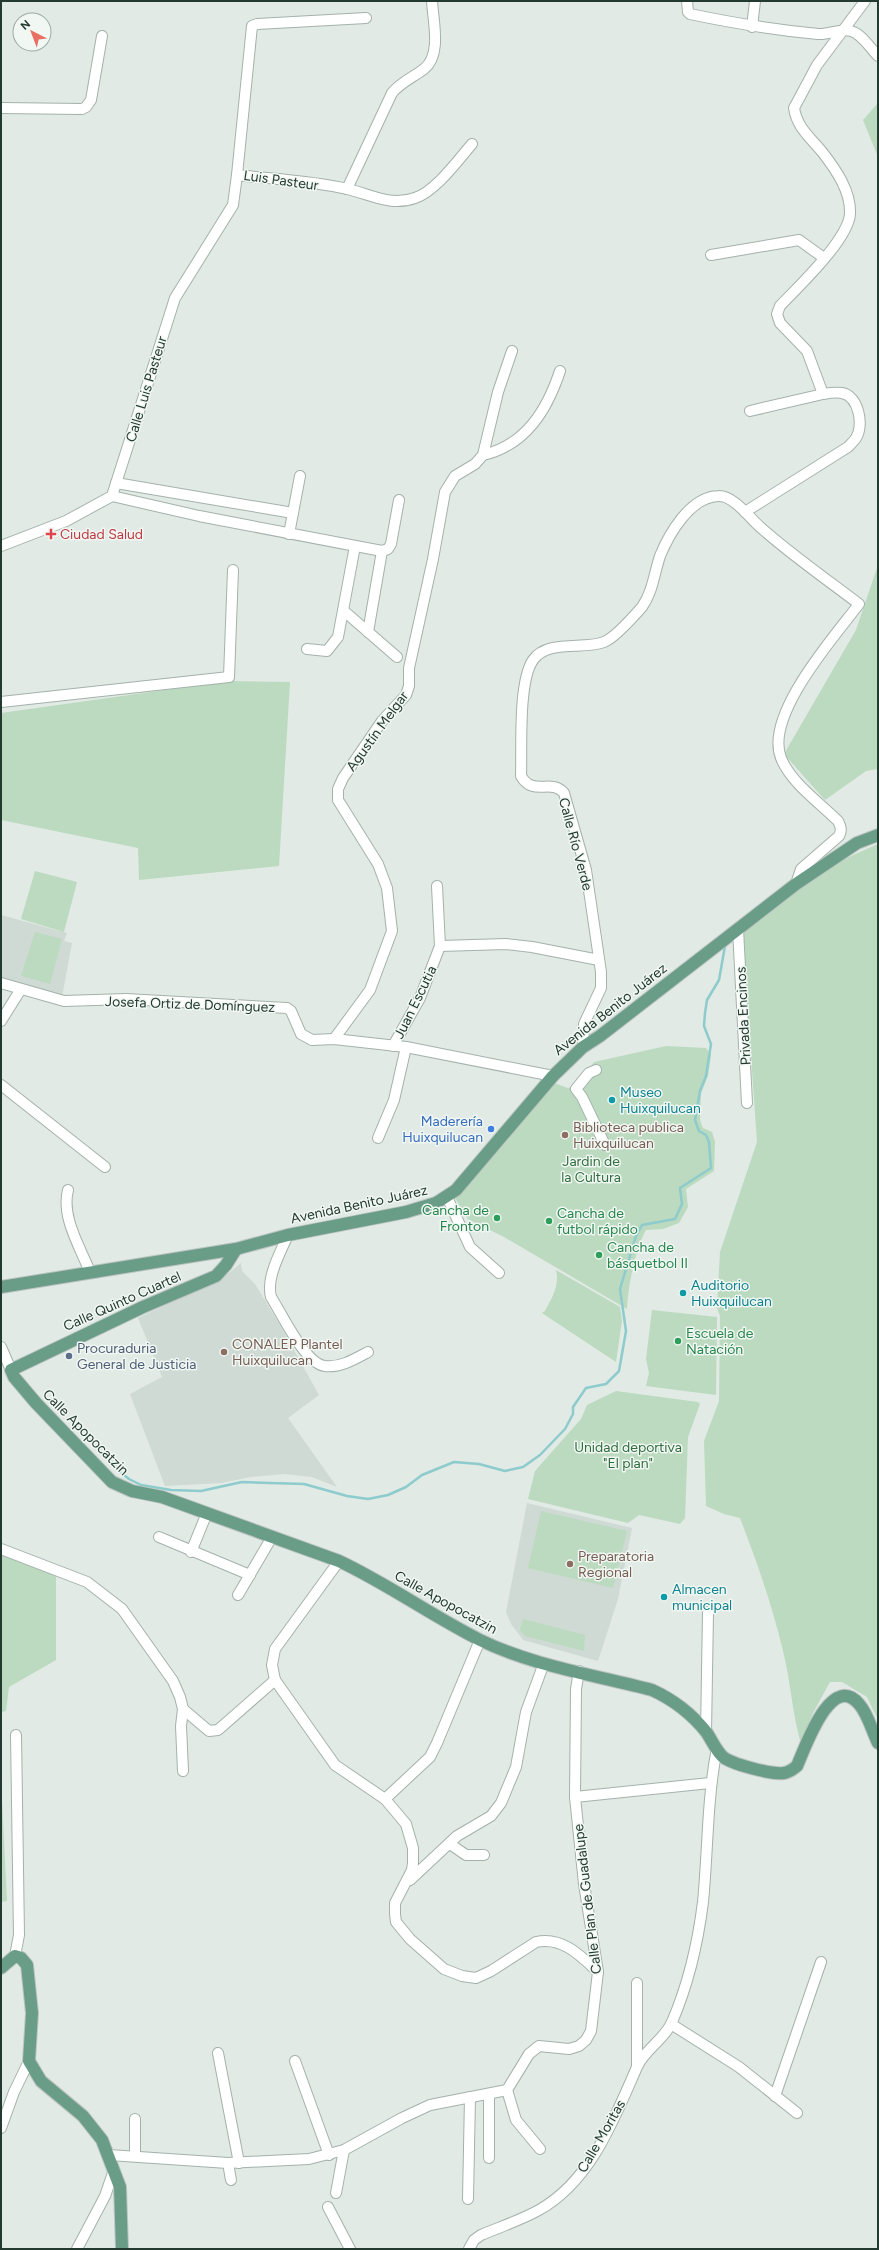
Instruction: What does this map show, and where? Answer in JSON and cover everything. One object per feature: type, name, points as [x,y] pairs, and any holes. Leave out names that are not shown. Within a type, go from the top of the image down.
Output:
[{"type":"main road","name":"Avenida Benito Juárez","points":[[1,1287],[236,1249],[288,1235],[406,1212],[436,1203],[456,1190],[553,1076],[583,1047],[739,933],[796,884],[857,843],[878,835]]},
{"type":"main road","name":"Calle Quinto Cuartel","points":[[11,1370],[129,1313],[216,1276],[226,1265],[236,1249]]},
{"type":"main road","name":"Calle Apopocatzin","points":[[11,1370],[14,1377],[36,1404],[112,1482],[122,1488],[162,1497],[339,1561],[361,1571],[480,1640],[544,1663],[652,1690],[669,1697],[686,1710],[729,1761],[782,1774],[790,1772],[797,1766],[823,1711],[829,1703],[838,1697],[846,1696],[852,1698],[862,1707],[878,1743]]},
{"type":"main road","points":[[1,1968],[15,1956],[21,1958],[27,1965],[32,2013],[30,2061],[41,2080],[99,2134],[109,2155],[120,2187],[122,2249]]},
{"type":"street","points":[[347,189],[392,93],[400,83],[425,68],[433,58],[435,39],[432,1]]},
{"type":"street","points":[[687,1],[688,12],[690,14],[752,27],[824,35],[845,30],[852,31],[860,36],[878,56]]},
{"type":"street","points":[[752,27],[755,1]]},
{"type":"street","points":[[823,394],[807,351],[780,323],[777,314],[780,306],[824,258],[842,234],[850,214],[846,194],[838,172],[799,127],[794,108],[817,65],[845,30],[865,1]]},
{"type":"street","name":"Luis Pasteur","points":[[366,18],[257,24],[252,26],[237,175],[347,189],[379,200],[402,202],[417,198],[432,188],[472,144]]},
{"type":"street","points":[[1,108],[82,109],[86,107],[91,100],[102,36]]},
{"type":"street","name":"Calle Luis Pasteur","points":[[112,496],[175,298],[232,205],[237,175]]},
{"type":"street","points":[[711,255],[799,240],[824,258]]},
{"type":"street","points":[[512,351],[498,392],[483,455],[500,451],[514,442],[531,426],[553,393],[560,371]]},
{"type":"street","points":[[750,412],[823,394],[843,393],[854,402],[861,424],[857,437],[848,447],[745,512],[759,526],[858,604],[814,661],[797,690],[783,720],[779,745],[780,756],[786,768],[799,784],[838,821],[841,826],[839,836],[801,869],[796,884]]},
{"type":"street","name":"Agustín Melgar","points":[[334,1039],[370,990],[392,930],[386,888],[378,864],[338,800],[338,789],[343,778],[378,727],[406,695],[410,686],[409,668],[446,492],[455,476],[475,464],[483,455]]},
{"type":"street","points":[[289,534],[300,476]]},
{"type":"street","points":[[116,483],[293,513]]},
{"type":"street","points":[[149,505],[153,489]]},
{"type":"street","name":"Calle Río Verde","points":[[583,1047],[586,1018],[601,988],[599,960],[586,870],[566,798],[560,789],[555,787],[530,786],[525,783],[521,776],[523,706],[526,676],[533,660],[544,651],[551,648],[585,646],[606,641],[626,624],[650,594],[664,550],[677,524],[694,506],[706,498],[719,495],[730,499],[745,512]]},
{"type":"street","points":[[1,546],[66,521],[112,496],[289,534],[382,550],[388,549],[391,544],[400,500]]},
{"type":"street","points":[[307,649],[327,651],[338,637],[355,546]]},
{"type":"street","points":[[368,632],[382,550]]},
{"type":"street","points":[[1,702],[229,677],[233,570]]},
{"type":"street","points":[[344,611],[397,657]]},
{"type":"street","name":"Juan Escutia","points":[[393,1046],[420,998],[440,946],[437,886]]},
{"type":"street","name":"Privada Encinos","points":[[739,933],[747,1103]]},
{"type":"street","points":[[440,946],[506,944],[526,946],[599,960]]},
{"type":"street","name":"Josefa Ortiz de Domínguez","points":[[1,983],[64,1001],[126,999],[287,1008],[291,1011],[301,1034],[312,1040],[334,1039],[406,1047],[553,1076]]},
{"type":"street","points":[[1,1021],[21,989]]},
{"type":"street","points":[[378,1138],[394,1100],[406,1047]]},
{"type":"street","points":[[596,1070],[589,1074],[576,1089],[580,1093],[605,1145]]},
{"type":"street","points":[[1,1085],[105,1167]]},
{"type":"street","points":[[68,1190],[65,1202],[69,1220],[90,1272]]},
{"type":"street","points":[[447,1197],[470,1247],[499,1273]]},
{"type":"street","points":[[288,1235],[270,1277],[269,1287],[271,1297],[306,1354],[319,1365],[326,1367],[348,1363],[368,1352]]},
{"type":"street","name":"Calle Apopocatzin","points":[[1,1347],[11,1370]]},
{"type":"street","points":[[190,1552],[207,1513]]},
{"type":"street","points":[[159,1537],[190,1552],[250,1575]]},
{"type":"street","points":[[238,1595],[272,1537]]},
{"type":"street","points":[[1,1549],[87,1582],[122,1609],[172,1681],[183,1708],[209,1731],[218,1730],[275,1680]]},
{"type":"street","points":[[339,1561],[275,1649],[272,1665],[275,1680],[335,1765],[385,1799],[406,1824],[413,1848],[412,1870],[395,1903],[396,1922],[410,1939],[444,1969],[462,1976],[476,1978],[491,1971],[536,1942],[553,1941],[566,1946],[598,1972]]},
{"type":"street","points":[[706,1732],[708,1612]]},
{"type":"street","points":[[385,1799],[430,1757],[438,1743],[480,1640]]},
{"type":"street","points":[[406,1884],[461,1833],[491,1816],[501,1803],[516,1767],[526,1712],[544,1663]]},
{"type":"street","name":"Calle Plan de Guadalupe","points":[[507,2090],[534,2049],[539,2046],[574,2048],[586,2040],[591,2031],[598,1972],[584,1884],[575,1797],[576,1689],[579,1671]]},
{"type":"street","points":[[183,1708],[181,1726],[183,1771]]},
{"type":"street","points":[[15,1956],[19,1935],[16,1735]]},
{"type":"street","points":[[717,1748],[710,1783],[702,1903],[692,1963],[671,2024],[739,2068],[797,2113]]},
{"type":"street","points":[[575,1797],[710,1783]]},
{"type":"street","points":[[450,1844],[466,1855],[484,1855]]},
{"type":"street","points":[[775,2096],[820,1962]]},
{"type":"street","points":[[637,1983],[637,2065]]},
{"type":"street","name":"Calle Moritas","points":[[469,2249],[474,2240],[481,2235],[536,2211],[563,2193],[590,2161],[625,2096],[637,2065],[671,2024]]},
{"type":"street","points":[[218,2053],[239,2163]]},
{"type":"street","points":[[1,2128],[14,2092],[30,2061]]},
{"type":"street","points":[[294,2061],[329,2155]]},
{"type":"street","points":[[109,2155],[134,2155],[184,2161],[239,2163],[280,2162],[329,2155],[344,2150],[402,2118],[430,2106],[507,2090],[516,2120],[540,2150]]},
{"type":"street","points":[[489,2094],[489,2158]]},
{"type":"street","points":[[468,2199],[470,2097]]},
{"type":"street","points":[[134,2155],[136,2118]]},
{"type":"street","points":[[336,2193],[344,2150]]},
{"type":"street","points":[[228,2163],[231,2180]]},
{"type":"street","points":[[77,2249],[104,2196],[114,2170]]},
{"type":"street","points":[[328,2207],[350,2249]]},
{"type":"shaded area","points":[[1,915],[67,933],[64,941],[72,943],[62,997],[1,980]]},
{"type":"shaded area","name":"CONALEP Plantel Huixquilucan","points":[[241,1263],[242,1271],[255,1284],[319,1395],[288,1418],[337,1487],[312,1477],[284,1474],[251,1477],[221,1483],[165,1486],[130,1394],[162,1377],[138,1318],[223,1278]]},
{"type":"shaded area","name":"Preparatoria Regional","points":[[527,1503],[632,1528],[618,1599],[598,1661],[523,1640],[511,1624],[506,1612]]},
{"type":"green space","points":[[878,103],[878,157],[863,120]]},
{"type":"green space","points":[[878,565],[878,769],[866,771],[825,800],[784,754],[856,630]]},
{"type":"green space","points":[[229,681],[290,682],[279,866],[139,880],[138,848],[1,820],[1,713]]},
{"type":"green space","points":[[878,844],[878,1720],[867,1697],[842,1682],[830,1682],[813,1713],[801,1744],[779,1634],[764,1584],[740,1518],[724,1514],[706,1506],[704,1441],[719,1401],[720,1316],[717,1308],[720,1252],[757,1142],[742,925],[831,865]]},
{"type":"green space","points":[[35,871],[77,882],[64,932],[21,919]]},
{"type":"green space","points":[[35,932],[62,939],[50,984],[21,976]]},
{"type":"green space","name":"Jardin de la Cultura","points":[[666,1046],[706,1048],[711,1055],[708,1076],[701,1093],[700,1120],[703,1128],[712,1132],[715,1142],[714,1171],[686,1189],[688,1207],[679,1223],[663,1229],[646,1230],[633,1268],[627,1309],[504,1237],[468,1219],[455,1198],[503,1145],[554,1083],[568,1088],[576,1086],[594,1062]]},
{"type":"green space","points":[[556,1270],[620,1307],[622,1321],[616,1362],[542,1313],[545,1311],[555,1291],[557,1281]]},
{"type":"green space","points":[[652,1310],[717,1317],[716,1395],[646,1386],[649,1373],[646,1359]]},
{"type":"green space","name":"Unidad deportiva \"El plan\"","points":[[616,1391],[698,1402],[700,1404],[688,1437],[685,1518],[680,1524],[639,1515],[628,1523],[528,1499],[535,1471],[581,1419],[587,1405]]},
{"type":"green space","points":[[541,1511],[627,1531],[613,1588],[528,1568]]},
{"type":"green space","points":[[1,1554],[56,1576],[56,1660],[9,1687],[6,1711],[1,1712]]},
{"type":"green space","points":[[523,1619],[585,1635],[584,1651],[525,1636],[520,1630]]},
{"type":"green space","points":[[1,1780],[7,1901],[1,1902]]},
{"type":"waterway","points":[[111,1461],[119,1471],[129,1479],[141,1485],[171,1490],[201,1491],[242,1482],[304,1484],[347,1496],[368,1499],[388,1495],[406,1487],[422,1475],[454,1462],[479,1464],[505,1471],[523,1467],[540,1455],[565,1429],[573,1414],[573,1407],[586,1388],[606,1384],[619,1371],[626,1331],[620,1289],[636,1236],[642,1225],[675,1219],[682,1204],[680,1188],[711,1168],[709,1142],[706,1135],[699,1131],[695,1120],[700,1091],[706,1076],[711,1044],[704,1026],[707,1000],[719,980],[725,946]]},
{"type":"place","name":"Ciudad Salud","points":[[51,534]]},
{"type":"place","name":"Museo Huixquilucan","points":[[612,1100]]},
{"type":"place","name":"Maderería Huixquilucan","points":[[491,1129]]},
{"type":"place","name":"Biblioteca publica Huixquilucan","points":[[565,1135]]},
{"type":"place","name":"Cancha de Fronton","points":[[497,1218]]},
{"type":"place","name":"Cancha de futbol rápido","points":[[549,1221]]},
{"type":"place","name":"Cancha de básquetbol II","points":[[599,1255]]},
{"type":"place","name":"Auditorio Huixquilucan","points":[[683,1293]]},
{"type":"place","name":"Escuela de Natación","points":[[678,1341]]},
{"type":"place","name":"CONALEP Plantel Huixquilucan","points":[[224,1352]]},
{"type":"place","name":"Procuraduria General de Justicia","points":[[69,1356]]},
{"type":"place","name":"Preparatoria Regional","points":[[570,1564]]},
{"type":"place","name":"Almacen municipal","points":[[664,1597]]}]
